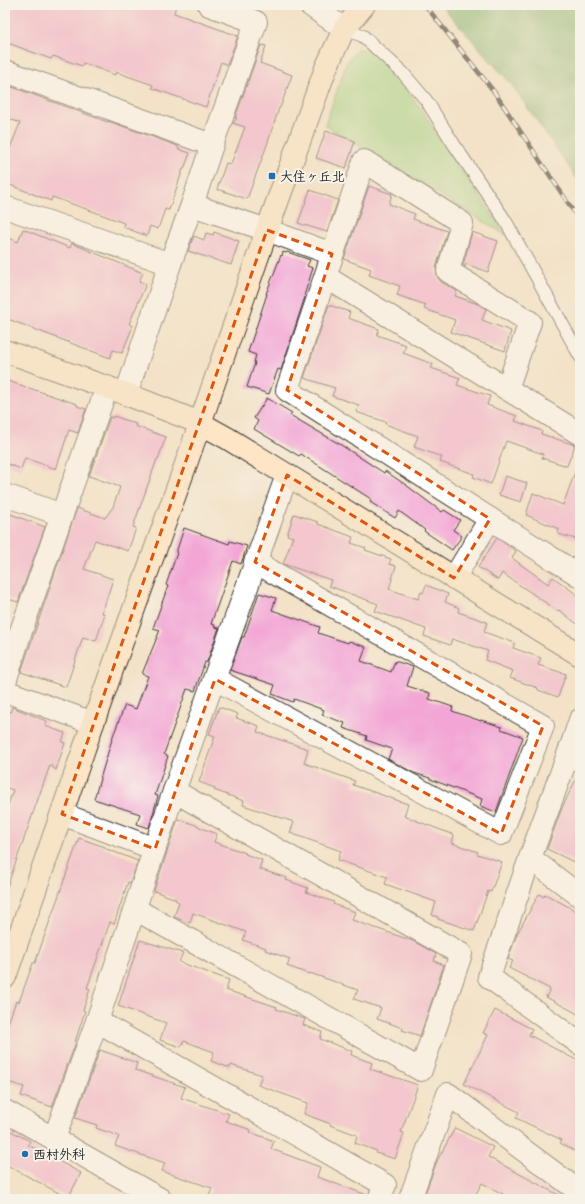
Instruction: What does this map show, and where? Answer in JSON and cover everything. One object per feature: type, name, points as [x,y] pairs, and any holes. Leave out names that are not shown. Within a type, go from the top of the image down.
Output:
[{"type":"street","points":[[5,682],[13,632],[170,264],[256,22],[209,5]]},
{"type":"street","points":[[310,5],[344,29]]},
{"type":"street","points":[[5,977],[267,230],[326,68],[344,29],[361,8]]},
{"type":"street","points":[[5,72],[212,144]]},
{"type":"street","points":[[507,389],[530,322],[448,271],[462,223],[364,161],[287,390],[579,573]]},
{"type":"street","points":[[192,205],[332,254]]},
{"type":"street","points":[[5,208],[170,264]]},
{"type":"street","points":[[326,277],[580,434]]},
{"type":"street","points":[[5,351],[200,423],[580,655]]},
{"type":"street","points":[[54,1139],[97,1021],[174,791],[215,679],[286,475]]},
{"type":"street","points":[[5,495],[62,515]]},
{"type":"street","points":[[454,578],[490,518]]},
{"type":"street","points":[[215,679],[501,834],[543,726],[255,562]]},
{"type":"street","points":[[5,691],[94,724]]},
{"type":"street","points":[[580,720],[577,744],[530,858],[489,976],[580,1044]]},
{"type":"street","points":[[135,908],[421,1070],[461,954],[174,791]]},
{"type":"street","points":[[62,814],[155,849]]},
{"type":"street","points":[[530,858],[580,896]]},
{"type":"street","points":[[97,1021],[385,1185],[379,1199]]},
{"type":"street","points":[[410,1199],[448,1094],[580,1192]]},
{"type":"street","points":[[5,1111],[160,1199]]},
{"type":"lane","points":[[344,29],[363,36],[403,73],[426,100],[505,220],[580,356]]},
{"type":"highlighted area","points":[[267,230],[332,254],[287,390],[490,519],[454,578],[287,475],[255,562],[543,726],[501,834],[215,679],[155,849],[62,814]]},
{"type":"green space","points":[[441,5],[580,5],[580,183],[512,85]]},
{"type":"green space","points":[[357,49],[370,50],[399,77],[506,235],[325,125],[347,62]]},
{"type":"building","points":[[8,5],[176,5],[174,13],[238,36],[227,65],[221,62],[206,107],[152,88],[153,85],[116,72],[115,75],[83,63],[82,66],[53,56],[51,59],[5,42],[5,13]]},
{"type":"building","points":[[261,45],[266,46],[260,63],[292,75],[247,199],[217,189],[226,163],[231,164],[245,127],[233,123],[237,118],[235,118]]},
{"type":"building","points":[[12,87],[178,146],[178,149],[190,153],[169,210],[165,209],[158,229],[150,226],[147,236],[123,227],[124,223],[92,211],[52,197],[51,201],[5,183],[5,151],[8,153],[20,123],[5,117],[5,104]]},
{"type":"building","points":[[326,131],[355,141],[346,168],[316,158]]},
{"type":"building","points":[[369,186],[392,194],[389,204],[415,214],[413,219],[447,231],[436,268],[437,276],[441,282],[457,291],[455,296],[478,304],[486,309],[482,320],[511,331],[505,351],[451,332],[455,320],[424,309],[426,305],[397,295],[400,286],[369,275],[371,269],[344,259]]},
{"type":"building","points":[[310,190],[338,200],[327,232],[298,223]]},
{"type":"building","points":[[23,229],[70,248],[72,243],[143,273],[139,281],[146,284],[129,324],[133,326],[122,353],[113,350],[110,358],[5,318],[5,236],[18,242]]},
{"type":"building","points":[[214,232],[239,241],[231,265],[188,251],[194,236],[204,240],[206,233],[213,235]]},
{"type":"building","points":[[472,232],[498,241],[488,272],[466,264],[465,267],[463,265]]},
{"type":"building","points":[[283,252],[310,260],[307,266],[313,268],[281,370],[278,369],[269,394],[247,387],[255,363],[256,355],[248,352],[266,294]]},
{"type":"building","points":[[329,305],[350,312],[348,318],[379,329],[377,335],[406,345],[403,353],[433,364],[431,368],[460,378],[457,385],[490,396],[487,405],[517,416],[515,421],[542,431],[541,434],[575,445],[567,466],[542,458],[543,454],[506,441],[491,484],[473,477],[474,474],[440,462],[442,457],[414,447],[418,436],[385,424],[386,422],[356,412],[359,405],[332,396],[335,388],[304,378]]},
{"type":"building","points":[[5,380],[77,404],[77,406],[86,409],[78,433],[69,430],[56,469],[25,458],[21,469],[5,463]]},
{"type":"building","points":[[267,398],[292,413],[290,415],[341,445],[384,473],[385,471],[442,512],[444,510],[460,520],[453,530],[462,536],[452,550],[424,531],[425,530],[399,511],[395,518],[370,502],[371,499],[301,454],[299,456],[254,429],[258,421],[254,418]]},
{"type":"building","points":[[114,416],[136,424],[135,426],[166,437],[133,527],[136,528],[128,551],[95,540],[84,569],[113,579],[102,613],[105,614],[96,641],[83,637],[66,687],[21,672],[77,508],[105,518],[113,507],[120,487],[89,476],[110,417],[113,418]]},
{"type":"building","points":[[578,464],[580,464],[580,523],[576,539],[558,534],[559,529],[526,515],[533,493],[563,505]]},
{"type":"building","points":[[505,476],[527,483],[521,502],[499,495]]},
{"type":"building","points":[[5,512],[45,527],[18,602],[5,598]]},
{"type":"building","points":[[294,514],[318,522],[318,524],[353,537],[351,543],[366,548],[365,550],[391,559],[389,564],[396,566],[389,589],[418,599],[421,592],[423,593],[426,585],[448,594],[445,602],[459,608],[458,612],[487,622],[484,632],[515,643],[513,648],[541,658],[538,665],[566,674],[558,697],[510,678],[513,671],[485,660],[488,651],[452,639],[450,645],[424,636],[426,629],[375,611],[378,604],[329,586],[331,580],[283,564],[293,537],[287,535]]},
{"type":"building","points":[[184,528],[229,544],[230,541],[247,546],[241,564],[233,561],[211,624],[215,625],[214,627],[219,628],[207,662],[205,662],[195,691],[187,689],[164,754],[168,756],[155,795],[158,796],[149,828],[137,824],[140,814],[94,799],[113,736],[125,705],[136,709],[148,676],[142,674],[160,630],[153,628],[168,586],[166,585]]},
{"type":"building","points":[[497,538],[516,551],[512,558],[548,584],[553,577],[580,597],[580,626],[559,610],[558,611],[502,573],[498,580],[478,567]]},
{"type":"building","points":[[259,593],[276,598],[272,610],[320,627],[318,633],[366,647],[361,661],[391,672],[395,661],[413,667],[407,686],[430,693],[429,699],[453,707],[452,711],[502,727],[501,729],[523,737],[496,812],[480,806],[482,799],[414,773],[388,759],[392,749],[366,740],[367,736],[343,728],[345,723],[322,715],[324,710],[294,699],[293,702],[272,694],[275,685],[230,670],[242,637],[244,637]]},
{"type":"building","points":[[12,707],[47,721],[45,726],[65,733],[62,742],[65,743],[56,770],[50,765],[7,887],[5,886],[5,814],[13,790],[5,787],[5,712],[10,713]]},
{"type":"building","points":[[219,707],[238,714],[236,718],[259,726],[257,732],[308,749],[304,763],[355,781],[353,785],[408,804],[404,816],[454,835],[452,843],[478,852],[477,854],[502,862],[491,892],[488,891],[474,931],[438,919],[438,917],[432,915],[436,902],[385,884],[387,877],[338,860],[341,851],[290,833],[294,822],[243,805],[244,801],[214,790],[215,788],[199,782],[215,736],[209,734]]},
{"type":"building","points":[[580,771],[580,865],[547,849],[562,808]]},
{"type":"building","points":[[178,819],[217,834],[214,842],[262,860],[259,869],[287,878],[286,880],[308,888],[306,892],[334,902],[333,904],[355,912],[352,920],[413,941],[436,954],[434,961],[444,965],[420,1036],[377,1019],[381,1008],[354,999],[358,990],[287,966],[290,959],[265,950],[266,948],[243,940],[246,932],[193,913],[190,923],[174,917],[179,902],[175,900],[176,899],[154,891]]},
{"type":"building","points":[[79,838],[138,861],[130,883],[128,882],[114,924],[110,922],[87,988],[90,989],[83,1010],[85,1011],[76,1042],[52,1107],[21,1096],[24,1087],[5,1081],[5,1032],[16,1001],[19,1002],[33,963],[35,963]]},
{"type":"building","points":[[539,894],[544,897],[545,894],[580,913],[580,1015],[546,997],[550,989],[509,968],[513,961],[508,959],[517,934]]},
{"type":"building","points":[[140,940],[183,953],[179,962],[229,980],[226,990],[277,1007],[276,1009],[305,1019],[303,1025],[322,1032],[320,1039],[352,1051],[351,1055],[372,1063],[370,1069],[418,1085],[401,1132],[404,1133],[395,1159],[376,1153],[377,1151],[355,1143],[357,1135],[304,1114],[308,1103],[258,1085],[262,1075],[231,1065],[230,1068],[211,1061],[214,1052],[184,1041],[181,1047],[160,1040],[166,1023],[118,1006]]},
{"type":"building","points":[[495,1010],[532,1029],[529,1035],[580,1062],[580,1154],[560,1143],[562,1140],[516,1118],[519,1112],[464,1084],[488,1035],[483,1033]]},
{"type":"building","points":[[100,1050],[137,1063],[135,1070],[185,1087],[181,1098],[229,1114],[226,1121],[251,1130],[250,1132],[274,1141],[271,1149],[320,1167],[317,1177],[367,1195],[367,1199],[208,1199],[212,1188],[162,1171],[165,1163],[115,1146],[119,1136],[96,1128],[97,1125],[75,1118]]},
{"type":"building","name":"西村外科","points":[[5,1128],[30,1141],[28,1145],[81,1173],[68,1198],[5,1164]]},
{"type":"building","points":[[455,1128],[493,1147],[488,1157],[566,1199],[512,1199],[482,1183],[473,1199],[423,1199],[437,1161]]},
{"type":"railway","points":[[425,5],[495,93],[580,221]]},
{"type":"place","name":"大住ヶ丘北","points":[[272,176]]},
{"type":"place","name":"西村外科","points":[[25,1154]]}]
